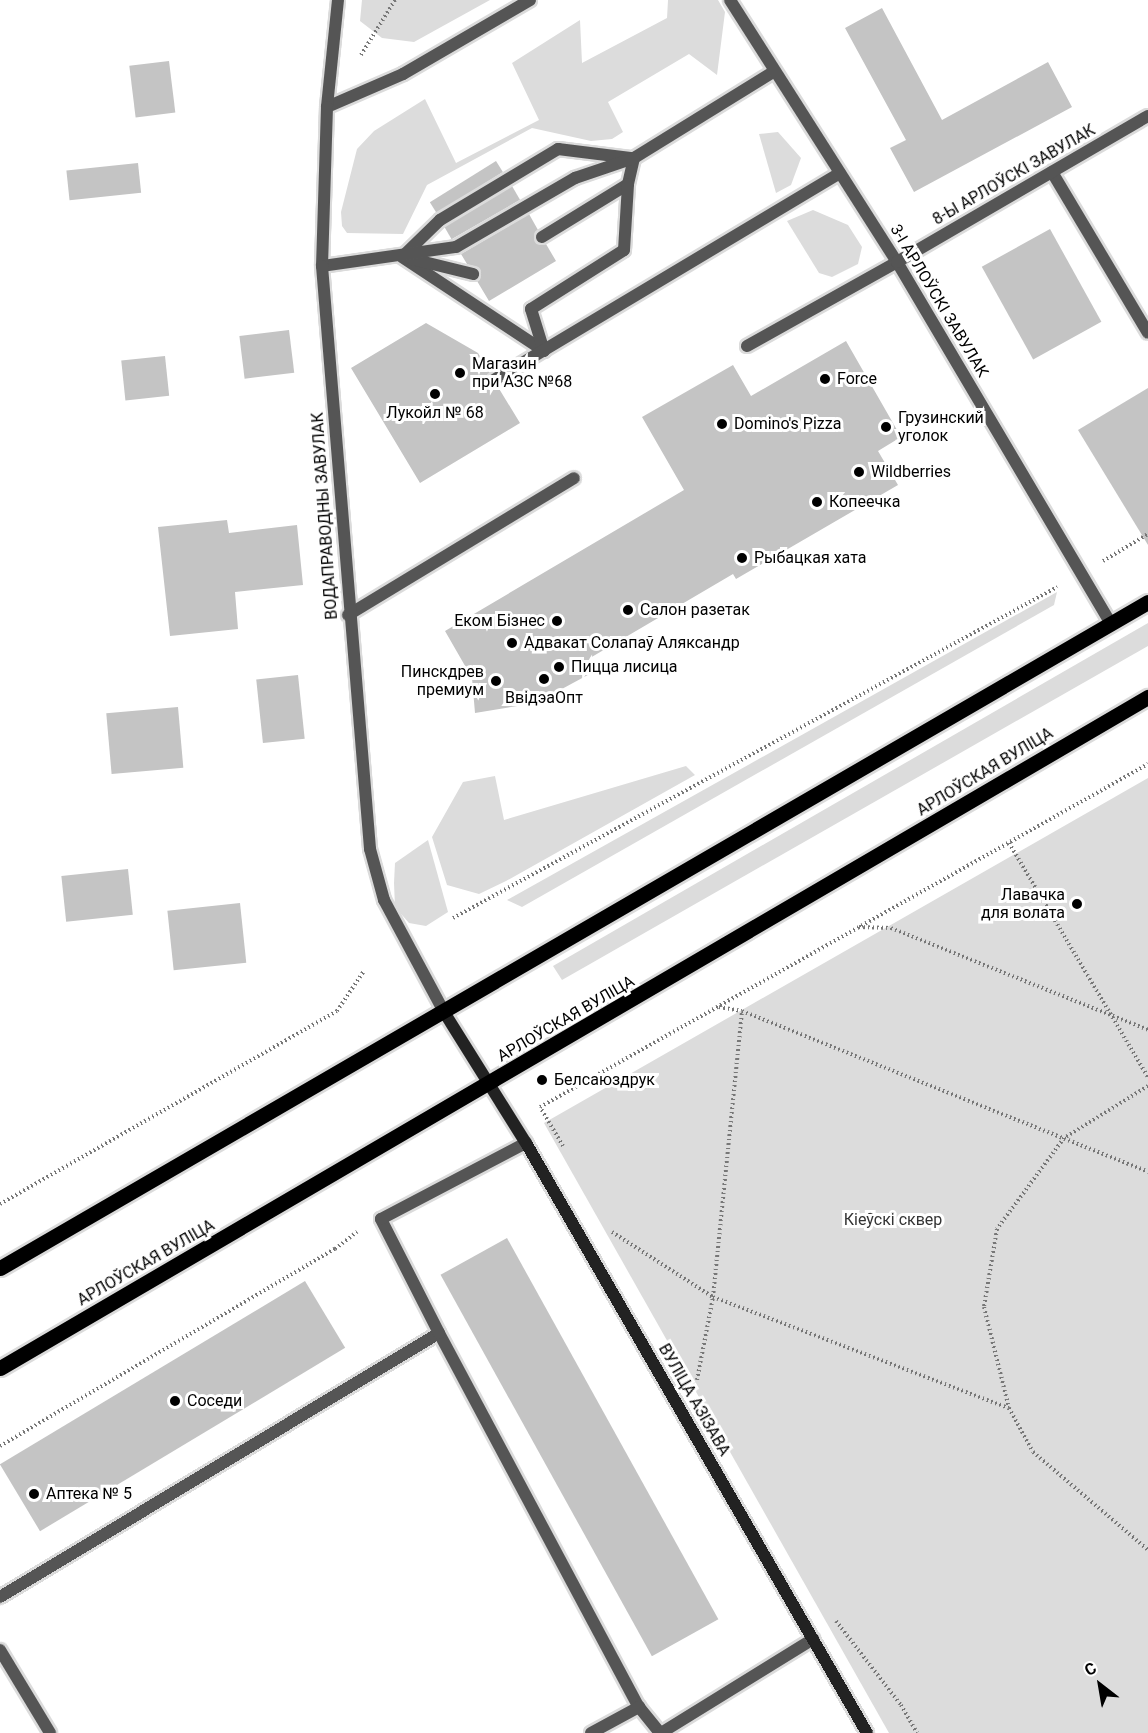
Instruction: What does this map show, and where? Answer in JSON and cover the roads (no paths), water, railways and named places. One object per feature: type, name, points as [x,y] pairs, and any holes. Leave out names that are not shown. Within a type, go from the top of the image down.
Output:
[{"type":"main road","points":[[0,1268],[1148,602]]},
{"type":"main road","name":"АРЛОЎСКАЯ ВУЛІЦА","points":[[0,1368],[489,1085],[1148,697]]},
{"type":"street","name":"ВОДАПРАВОДНЫ ЗАВУЛАК","points":[[338,0],[327,107],[322,266],[348,615],[370,849],[384,900],[444,1012]]},
{"type":"street","points":[[327,107],[403,74],[530,0]]},
{"type":"street","name":"3-І АРЛОЎСКІ ЗАВУЛАК","points":[[730,0],[773,72],[897,262],[1111,624]]},
{"type":"street","points":[[322,266],[402,257],[456,247],[575,178],[634,158],[773,72]]},
{"type":"street","name":"8-Ы АРЛОЎСКІ ЗАВУЛАК","points":[[747,346],[1148,116]]},
{"type":"street","points":[[402,257],[440,220],[558,149],[634,158]]},
{"type":"street","points":[[544,351],[531,309],[624,250],[628,184],[634,158]]},
{"type":"street","points":[[1052,172],[1148,333]]},
{"type":"street","points":[[494,380],[840,173]]},
{"type":"street","points":[[542,237],[628,184]]},
{"type":"street","points":[[402,257],[473,274]]},
{"type":"street","points":[[402,257],[544,351]]},
{"type":"street","points":[[348,615],[574,478]]},
{"type":"street","name":"ВУЛІЦА АЗІЗАВА","points":[[444,1012],[526,1143],[867,1733]]},
{"type":"street","points":[[526,1143],[381,1219],[439,1333],[639,1707],[661,1733],[813,1639]]},
{"type":"street","points":[[0,1597],[439,1333]]},
{"type":"street","points":[[0,1650],[50,1733]]},
{"type":"street","points":[[591,1733],[639,1707]]},
{"type":"place","name":"Магазин при АЗС №68","points":[[460,373]]},
{"type":"place","name":"Force","points":[[825,379]]},
{"type":"place","name":"Лукойл № 68","points":[[435,394]]},
{"type":"place","name":"Domino's Pizza","points":[[722,424]]},
{"type":"place","name":"Грузинский уголок","points":[[886,427]]},
{"type":"place","name":"Wildberries","points":[[859,472]]},
{"type":"place","name":"Копеечка","points":[[817,502]]},
{"type":"place","name":"Рыбацкая хата","points":[[742,558]]},
{"type":"place","name":"Салон разетак","points":[[628,610]]},
{"type":"place","name":"Еком Бізнес","points":[[557,621]]},
{"type":"place","name":"Адвакат Солапаў Аляксандр","points":[[512,643]]},
{"type":"place","name":"Пицца лисица","points":[[559,667]]},
{"type":"place","name":"ВвідэаОпт","points":[[544,679]]},
{"type":"place","name":"Пинскдрев премиум","points":[[496,681]]},
{"type":"place","name":"Лавачка для волата","points":[[1077,904]]},
{"type":"place","name":"Белсаюздрук","points":[[542,1080]]},
{"type":"place","name":"Соседи","points":[[175,1401]]},
{"type":"place","name":"Аптека № 5","points":[[34,1494]]},
{"type":"park label","name":"Кіеўскі сквер","points":[[893,1220]]}]
